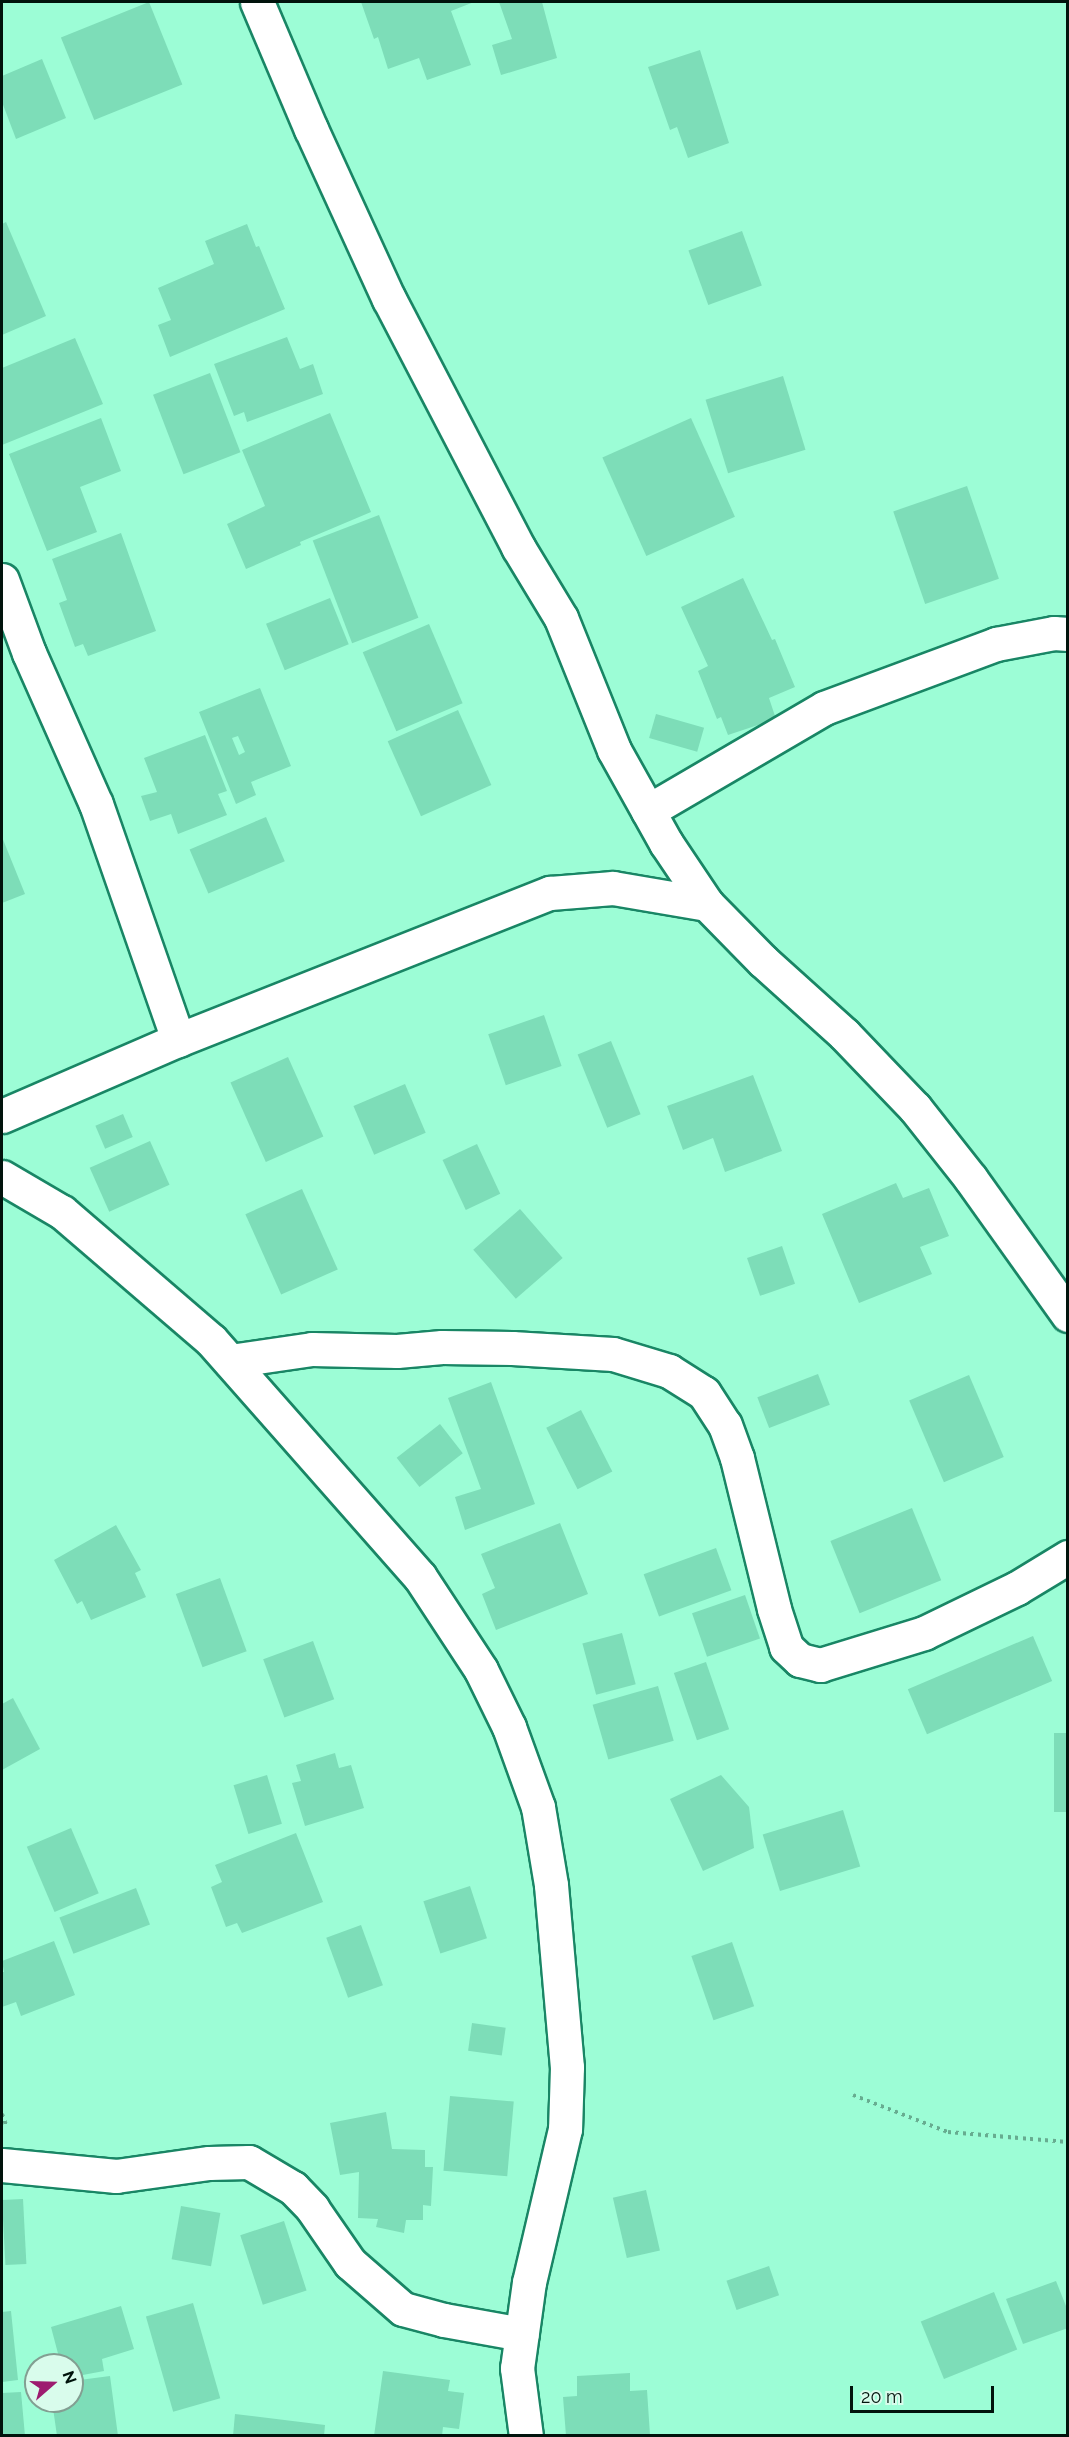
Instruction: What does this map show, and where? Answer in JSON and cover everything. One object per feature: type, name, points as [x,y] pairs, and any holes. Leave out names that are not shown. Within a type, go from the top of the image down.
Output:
[{"type":"street","points":[[257,2],[310,129],[389,299],[518,547],[561,618],[614,750],[648,811],[707,904],[763,961],[844,1034],[915,1108],[971,1179],[1068,1315]]},
{"type":"street","points":[[2,580],[29,653],[96,804],[178,1040]]},
{"type":"street","points":[[648,811],[824,708],[996,644],[1053,633],[1068,634]]},
{"type":"street","points":[[2,1116],[178,1040],[550,893],[613,888],[707,904]]},
{"type":"street","points":[[2,1177],[62,1212],[211,1340],[420,1577],[481,1670],[509,1727],[538,1807],[551,1885],[567,2067],[565,2129],[529,2282],[517,2368],[526,2436]]},
{"type":"street","points":[[230,1361],[312,1349],[397,1351],[442,1347],[512,1348],[613,1354],[669,1371],[704,1393],[725,1425],[737,1458],[774,1609],[786,1647],[800,1660],[820,1665],[924,1633],[1017,1588],[1068,1557]]},
{"type":"street","points":[[2,2165],[116,2176],[209,2163],[249,2162],[293,2188],[312,2208],[350,2263],[403,2309],[444,2320],[522,2334]]},
{"type":"path","points":[[853,2095],[948,2132],[1068,2142]]},
{"type":"building","points":[[149,2],[182,85],[94,120],[61,38]]},
{"type":"building","points":[[361,2],[474,2],[451,11],[471,65],[427,80],[419,58],[388,69],[378,37],[374,39]]},
{"type":"building","points":[[499,2],[542,2],[557,58],[501,75],[492,45],[512,39]]},
{"type":"building","points":[[700,50],[729,143],[688,158],[677,127],[670,130],[648,67]]},
{"type":"building","points":[[42,59],[66,118],[16,139],[2,102],[2,76]]},
{"type":"building","points":[[6,222],[46,316],[2,335],[2,224]]},
{"type":"building","points":[[247,224],[256,247],[259,246],[285,309],[170,357],[158,325],[171,320],[158,288],[214,264],[205,241]]},
{"type":"building","points":[[742,231],[762,286],[708,305],[688,250]]},
{"type":"building","points":[[287,337],[300,369],[313,364],[323,394],[247,422],[244,412],[234,416],[214,364]]},
{"type":"building","points":[[75,338],[103,404],[2,445],[2,368]]},
{"type":"building","points":[[210,373],[240,452],[184,474],[153,395]]},
{"type":"building","points":[[783,376],[806,450],[728,473],[706,400]]},
{"type":"building","points":[[330,413],[371,512],[300,542],[301,545],[246,569],[227,524],[265,506],[242,450]]},
{"type":"building","points":[[101,418],[121,471],[80,487],[97,532],[47,551],[9,454]]},
{"type":"building","points":[[691,418],[735,517],[646,556],[602,457]]},
{"type":"building","points":[[967,486],[999,579],[925,604],[893,511]]},
{"type":"building","points":[[379,515],[418,618],[352,643],[313,540]]},
{"type":"building","points":[[121,533],[156,631],[88,656],[83,644],[75,647],[59,603],[67,600],[52,559]]},
{"type":"building","points":[[743,578],[772,640],[775,639],[795,687],[769,698],[776,719],[728,735],[721,717],[717,719],[698,671],[708,666],[681,607]]},
{"type":"building","points":[[330,598],[349,644],[285,670],[266,624]]},
{"type":"building","points":[[429,624],[463,703],[396,731],[363,652]]},
{"type":"building","points":[[260,688],[291,766],[251,782],[256,795],[236,804],[199,712]],"holes":[[[238,736],[245,752],[239,755],[232,738]]]},
{"type":"building","points":[[458,710],[491,785],[421,816],[388,741]]},
{"type":"building","points":[[656,714],[704,728],[697,752],[649,738]]},
{"type":"building","points":[[205,735],[227,791],[218,794],[227,815],[178,834],[171,814],[150,821],[141,796],[157,792],[144,758]]},
{"type":"building","points":[[266,817],[285,861],[208,894],[190,849]]},
{"type":"building","points":[[2,837],[25,894],[2,903]]},
{"type":"building","points":[[544,1015],[562,1066],[506,1085],[488,1034]]},
{"type":"building","points":[[611,1041],[641,1114],[607,1128],[578,1054]]},
{"type":"building","points":[[288,1057],[323,1136],[266,1162],[230,1083]]},
{"type":"building","points":[[753,1075],[782,1151],[725,1172],[713,1138],[683,1150],[667,1106]]},
{"type":"building","points":[[405,1084],[426,1133],[374,1155],[353,1106]]},
{"type":"building","points":[[123,1114],[133,1137],[105,1149],[95,1126]]},
{"type":"building","points":[[150,1141],[170,1185],[109,1212],[90,1168]]},
{"type":"building","points":[[477,1144],[500,1194],[466,1210],[443,1160]]},
{"type":"building","points":[[896,1183],[903,1198],[929,1188],[949,1236],[920,1247],[932,1274],[859,1303],[822,1214]]},
{"type":"building","points":[[302,1189],[338,1269],[281,1295],[245,1214]]},
{"type":"building","points":[[520,1209],[563,1258],[516,1299],[473,1250]]},
{"type":"building","points":[[782,1246],[795,1284],[760,1296],[747,1258]]},
{"type":"building","points":[[818,1374],[830,1405],[769,1428],[757,1397]]},
{"type":"building","points":[[969,1375],[1004,1457],[944,1482],[909,1400]]},
{"type":"building","points":[[491,1382],[535,1504],[465,1530],[455,1497],[481,1489],[448,1398]]},
{"type":"building","points":[[581,1410],[612,1471],[578,1489],[546,1428]]},
{"type":"building","points":[[440,1424],[463,1453],[419,1487],[397,1458]]},
{"type":"building","points":[[912,1508],[941,1580],[860,1613],[830,1541]]},
{"type":"building","points":[[560,1523],[588,1594],[496,1630],[482,1594],[495,1588],[481,1554]]},
{"type":"building","points":[[116,1525],[141,1570],[135,1573],[146,1597],[91,1620],[82,1601],[77,1604],[54,1560]]},
{"type":"building","points":[[716,1548],[731,1590],[659,1617],[644,1574]]},
{"type":"building","points":[[220,1578],[247,1651],[203,1667],[176,1594]]},
{"type":"building","points":[[745,1595],[760,1638],[707,1657],[692,1613]]},
{"type":"building","points":[[622,1633],[636,1684],[596,1695],[582,1644]]},
{"type":"building","points":[[1033,1636],[1052,1681],[927,1734],[908,1689]]},
{"type":"building","points":[[313,1641],[334,1699],[284,1717],[263,1659]]},
{"type":"building","points":[[706,1662],[729,1729],[697,1740],[674,1673]]},
{"type":"building","points":[[658,1686],[674,1741],[608,1760],[593,1705]]},
{"type":"building","points":[[13,1698],[40,1749],[2,1770],[2,1704]]},
{"type":"building","points":[[1054,1733],[1068,1733],[1068,1812],[1054,1812]]},
{"type":"building","points":[[335,1753],[339,1768],[351,1765],[364,1808],[305,1826],[292,1783],[301,1781],[296,1765]]},
{"type":"building","points":[[267,1775],[282,1824],[248,1834],[234,1785]]},
{"type":"building","points":[[721,1775],[749,1807],[754,1848],[703,1871],[670,1799]]},
{"type":"building","points":[[843,1810],[860,1866],[780,1891],[763,1835]]},
{"type":"building","points":[[71,1828],[99,1893],[55,1912],[27,1847]]},
{"type":"building","points":[[296,1833],[323,1902],[242,1933],[237,1923],[226,1927],[211,1887],[222,1882],[215,1865]]},
{"type":"building","points":[[470,1886],[487,1938],[440,1953],[423,1901]]},
{"type":"building","points":[[136,1888],[150,1924],[73,1954],[59,1917]]},
{"type":"building","points":[[361,1925],[383,1985],[348,1998],[326,1938]]},
{"type":"building","points":[[54,1941],[75,1995],[21,2016],[16,2002],[2,2007],[2,1972],[4,1972],[2,1961]]},
{"type":"building","points":[[732,1942],[754,2006],[713,2020],[691,1956]]},
{"type":"building","points":[[472,2023],[506,2028],[502,2055],[468,2051]]},
{"type":"building","points":[[450,2096],[514,2102],[507,2176],[443,2171]]},
{"type":"building","points":[[386,2112],[392,2149],[425,2150],[425,2167],[433,2167],[431,2206],[423,2205],[423,2220],[406,2220],[404,2233],[376,2227],[378,2219],[358,2218],[359,2172],[340,2175],[330,2123]]},
{"type":"building","points":[[646,2190],[660,2250],[627,2258],[613,2198]]},
{"type":"building","points":[[23,2199],[26,2264],[5,2265],[2,2200]]},
{"type":"building","points":[[181,2206],[220,2213],[211,2266],[172,2259]]},
{"type":"building","points":[[284,2221],[307,2290],[263,2305],[240,2235]]},
{"type":"building","points":[[769,2266],[779,2295],[737,2310],[726,2281]]},
{"type":"building","points":[[1056,2281],[1068,2311],[1068,2328],[1023,2344],[1006,2299]]},
{"type":"building","points":[[994,2292],[1017,2349],[944,2379],[921,2322]]},
{"type":"building","points":[[193,2303],[220,2398],[173,2412],[146,2317]]},
{"type":"building","points":[[121,2306],[134,2349],[102,2359],[104,2371],[84,2375],[84,2353],[58,2353],[51,2327]]},
{"type":"building","points":[[11,2311],[18,2380],[2,2382],[2,2312]]},
{"type":"building","points":[[383,2371],[450,2380],[448,2391],[464,2393],[459,2429],[443,2427],[442,2436],[374,2436]]},
{"type":"building","points":[[630,2373],[630,2391],[647,2390],[650,2435],[566,2436],[563,2397],[577,2396],[577,2376]]},
{"type":"building","points":[[110,2376],[118,2436],[57,2436],[54,2413],[84,2413],[84,2379]]},
{"type":"building","points":[[21,2392],[25,2436],[2,2436],[2,2393]]},
{"type":"building","points":[[235,2414],[325,2425],[324,2436],[233,2436]]}]
